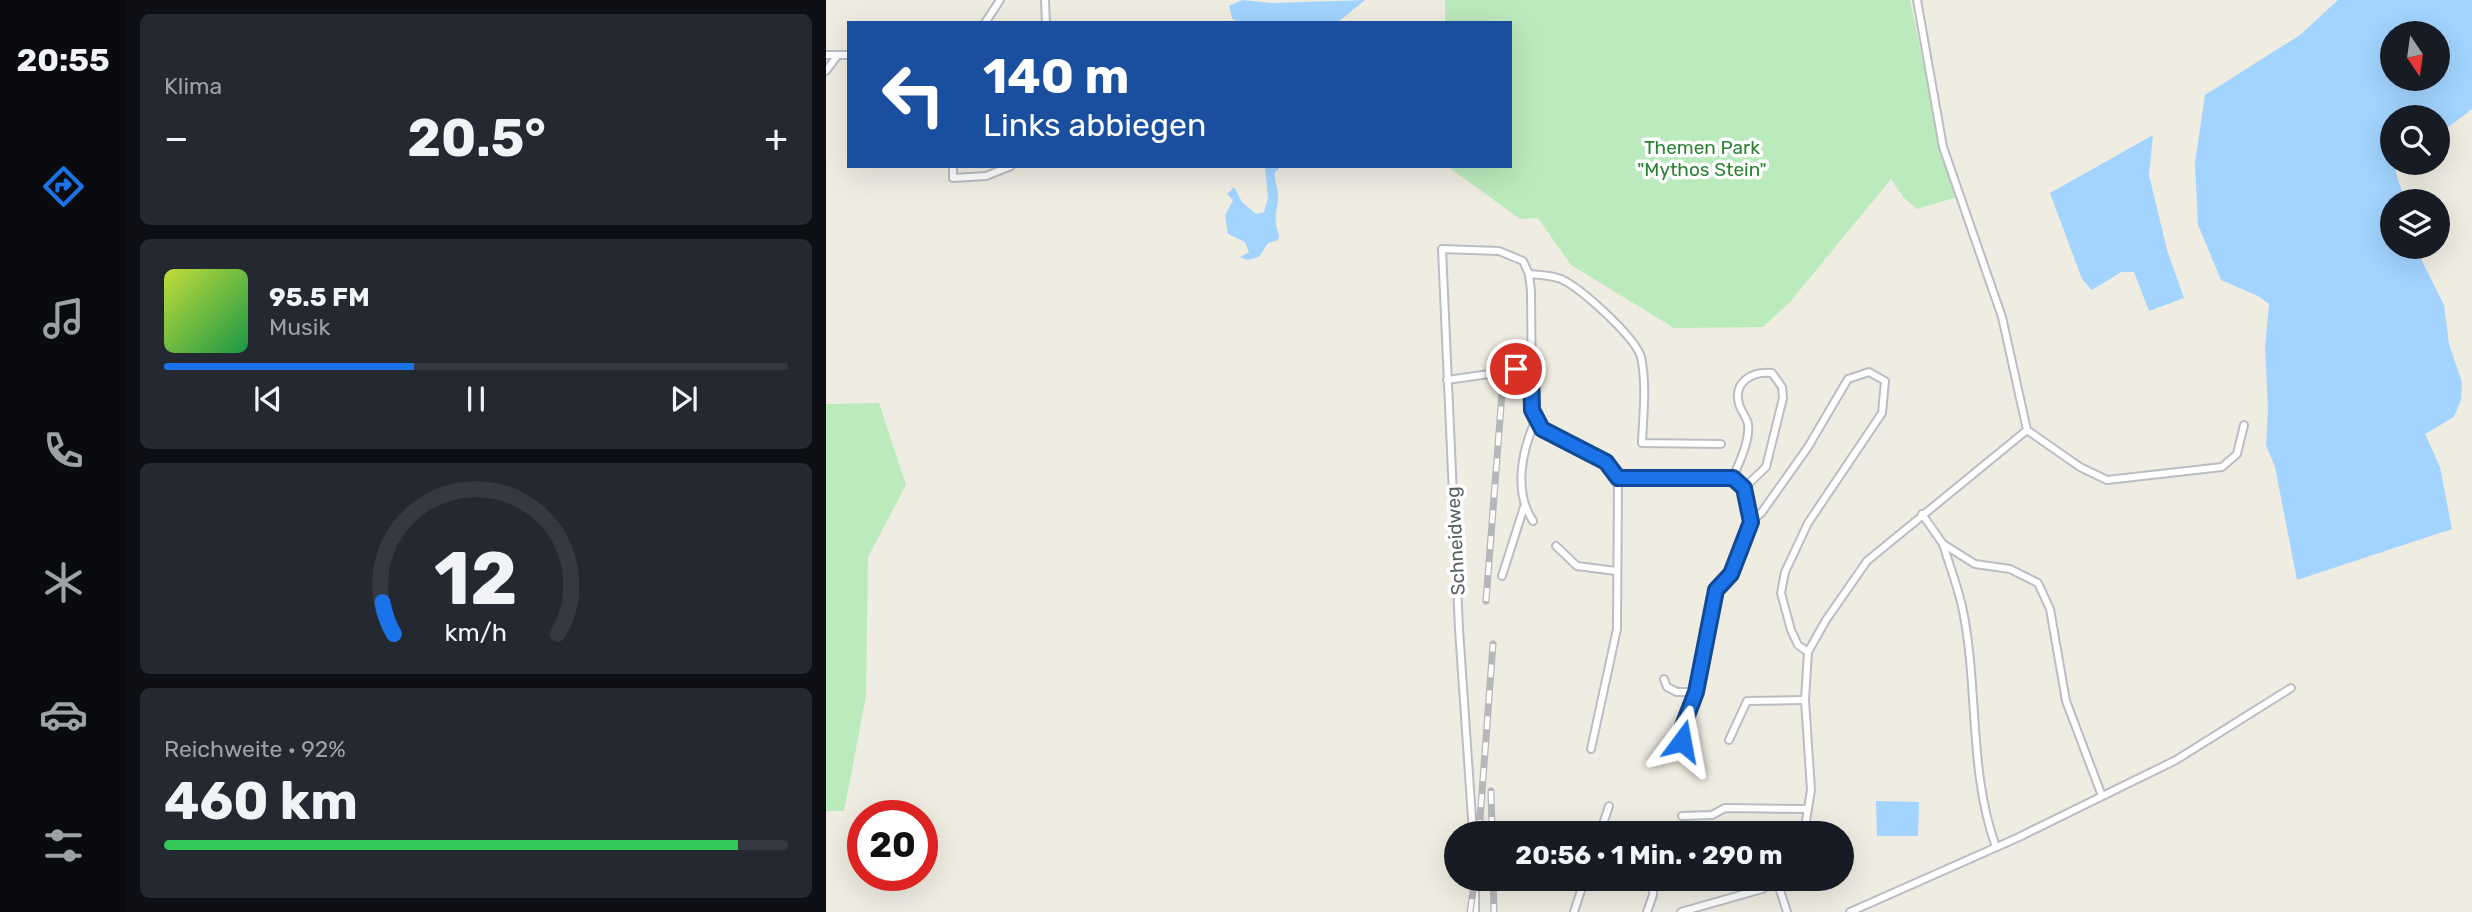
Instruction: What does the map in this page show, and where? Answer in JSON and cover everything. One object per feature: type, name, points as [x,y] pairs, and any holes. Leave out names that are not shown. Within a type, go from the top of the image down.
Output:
[{"type":"lane","points":[[986,21],[1000,0]]},
{"type":"lane","points":[[1045,0],[1046,21]]},
{"type":"lane","points":[[1917,0],[1943,147],[2002,317],[2027,430],[2080,467],[2107,480],[2222,467],[2237,454],[2244,425]]},
{"type":"lane","points":[[826,55],[847,55]]},
{"type":"lane","points":[[826,71],[838,55]]},
{"type":"lane","points":[[953,168],[953,178],[986,176],[1006,168]]},
{"type":"lane","name":"Schneidweg","points":[[1471,821],[1447,380],[1443,249],[1499,251],[1523,261],[1529,274]]},
{"type":"lane","points":[[1591,749],[1617,629],[1618,478],[1606,462],[1542,429],[1532,410],[1529,274],[1549,275],[1563,280],[1628,336],[1640,354],[1643,373],[1642,443],[1721,444]]},
{"type":"lane","points":[[1447,380],[1531,368]]},
{"type":"lane","points":[[1682,741],[1683,726],[1696,692],[1716,590],[1731,574],[1751,522],[1762,512],[1808,447],[1848,379],[1869,372],[1885,382],[1882,413],[1808,523],[1785,572],[1781,593],[1791,630],[1798,645],[1808,652]]},
{"type":"lane","points":[[1733,478],[1743,454],[1748,425],[1738,401],[1741,385],[1753,374],[1772,373],[1782,387],[1783,398],[1766,467],[1744,488]]},
{"type":"lane","points":[[1533,521],[1524,507],[1521,492],[1526,442],[1536,419]]},
{"type":"lane","points":[[1806,821],[1811,790],[1805,700],[1808,652],[1826,620],[1867,561],[2027,430]]},
{"type":"lane","points":[[1618,478],[1733,478],[1744,488],[1751,522]]},
{"type":"lane","points":[[1502,576],[1524,507]]},
{"type":"lane","points":[[1922,514],[1943,544],[1962,607],[1978,760],[1989,828],[1996,847]]},
{"type":"lane","points":[[1943,544],[1975,564],[2010,569],[2038,583],[2050,609],[2066,701],[2102,796]]},
{"type":"lane","points":[[1556,547],[1577,566],[1616,570]]},
{"type":"lane","points":[[1664,679],[1667,687],[1677,692],[1696,692]]},
{"type":"lane","points":[[1850,912],[1996,847],[2176,760],[2291,688]]},
{"type":"lane","points":[[1729,740],[1747,701],[1805,700]]},
{"type":"lane","points":[[1604,821],[1609,806]]},
{"type":"lane","points":[[1682,816],[1712,815],[1725,808],[1808,809]]},
{"type":"lane","points":[[1475,891],[1475,912]]},
{"type":"lane","points":[[1574,912],[1581,891]]},
{"type":"lane","points":[[1647,912],[1653,891]]},
{"type":"lane","points":[[1681,912],[1755,891]]},
{"type":"lane","points":[[1782,891],[1787,912]]},
{"type":"green space","name":"Themen Park \"Mythos Stein\"","points":[[1445,0],[1910,0],[1941,149],[1957,197],[1917,209],[1904,198],[1891,179],[1790,302],[1763,327],[1674,328],[1571,265],[1538,218],[1520,219],[1451,169],[1512,168],[1512,21],[1445,21]]},
{"type":"green space","points":[[879,403],[906,485],[868,557],[866,696],[844,811],[826,811],[826,404]]},
{"type":"water","points":[[1242,0],[1273,3],[1365,0],[1339,21],[1236,21],[1229,6]]},
{"type":"water","points":[[2338,0],[2472,0],[2472,109],[2450,126],[2450,105],[2380,105],[2380,175],[2397,175],[2402,189],[2380,189],[2380,259],[2421,259],[2444,305],[2449,344],[2462,382],[2461,400],[2454,417],[2425,434],[2440,467],[2452,529],[2297,580],[2275,467],[2266,445],[2268,410],[2265,348],[2269,304],[2258,296],[2221,280],[2198,225],[2195,163],[2205,95],[2300,35]]},
{"type":"water","points":[[2153,135],[2149,175],[2167,250],[2184,298],[2149,311],[2134,272],[2121,272],[2092,290],[2082,279],[2050,193]]},
{"type":"water","points":[[1265,168],[1280,168],[1275,172],[1278,240],[1268,243],[1259,257],[1247,260],[1240,257],[1249,252],[1245,242],[1228,234],[1225,216],[1233,200],[1227,194],[1234,187],[1242,202],[1256,214],[1264,212],[1268,198]]},
{"type":"water","points":[[1876,801],[1919,802],[1918,836],[1877,836]]},
{"type":"railway","points":[[1486,601],[1502,393]]},
{"type":"railway","points":[[1480,821],[1493,644]]},
{"type":"railway","points":[[1491,791],[1492,821]]},
{"type":"railway","points":[[1470,912],[1473,891]]},
{"type":"railway","points":[[1493,891],[1494,912]]},
{"type":"route","points":[[1516,369],[1531,368],[1532,410],[1542,429],[1606,462],[1618,478],[1733,478],[1744,488],[1751,522],[1731,574],[1716,590],[1696,692],[1683,726],[1682,741]]}]
